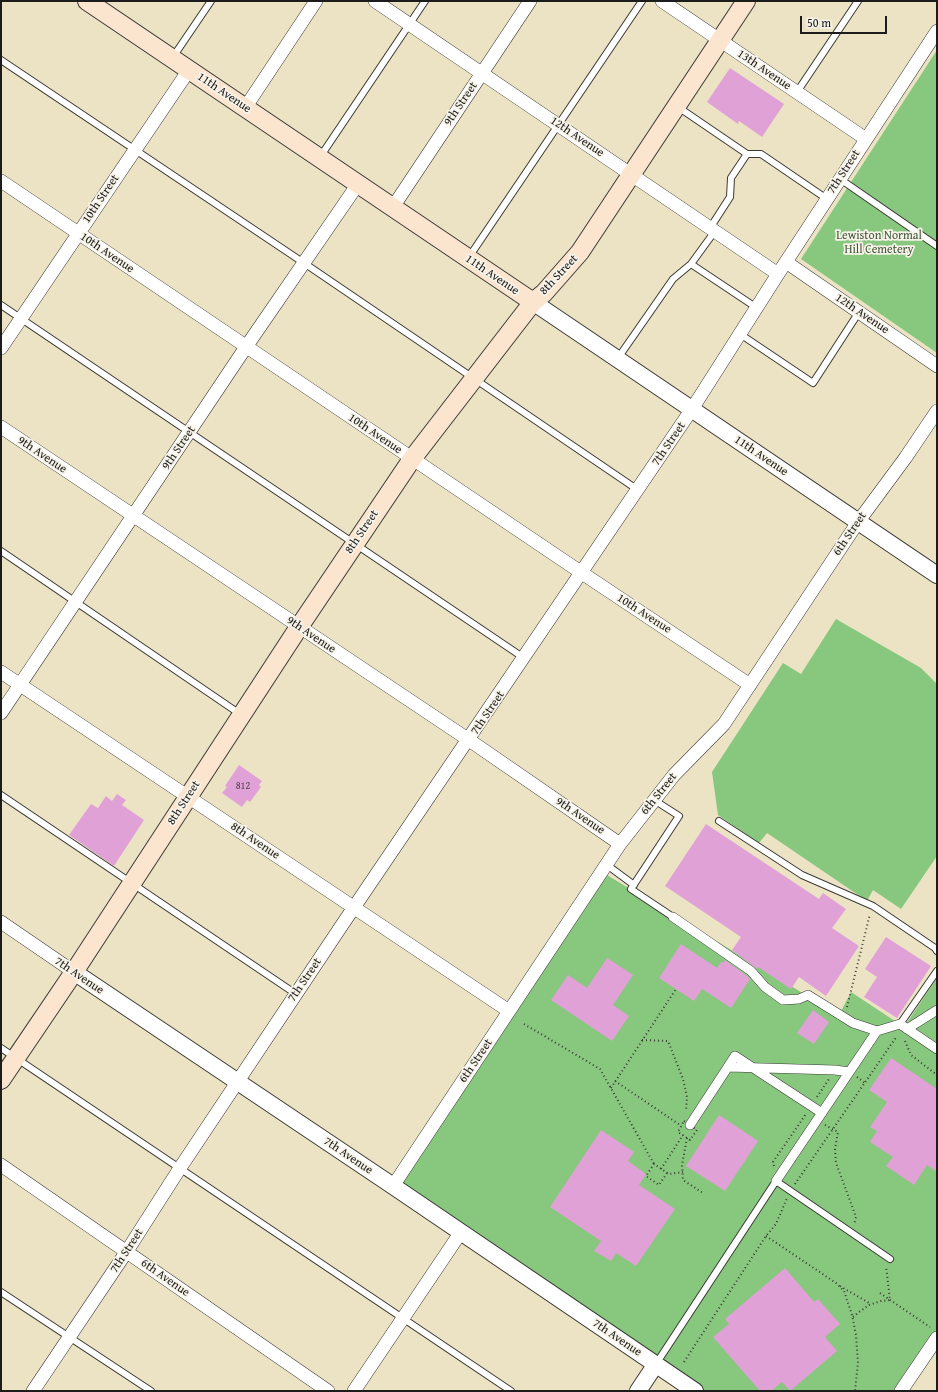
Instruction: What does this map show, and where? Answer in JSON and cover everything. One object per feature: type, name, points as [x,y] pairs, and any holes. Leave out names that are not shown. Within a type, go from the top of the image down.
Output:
[{"type":"main road","name":"8th Street","points":[[1,1080],[74,972],[299,627],[412,459],[533,302],[544,293],[580,252],[746,1]]},
{"type":"main road","name":"11th Avenue","points":[[98,4],[172,59],[533,302]]},
{"type":"street","points":[[245,108],[316,1]]},
{"type":"street","name":"12th Avenue","points":[[375,1],[778,274]]},
{"type":"street","name":"9th Street","points":[[393,207],[530,1]]},
{"type":"street","name":"13th Avenue","points":[[662,1],[866,139]]},
{"type":"street","name":"7th Street","points":[[33,1391],[296,994],[692,409],[778,274],[937,31]]},
{"type":"street","name":"10th Street","points":[[1,348],[189,70]]},
{"type":"street","name":"10th Avenue","points":[[1,182],[750,685]]},
{"type":"street","name":"9th Street","points":[[1,713],[134,517],[246,347],[358,184]]},
{"type":"street","name":"12th Avenue","points":[[786,262],[937,366]]},
{"type":"street","name":"11th Avenue","points":[[533,302],[937,575]]},
{"type":"street","name":"6th Street","points":[[393,1186],[620,844],[674,775],[724,724],[858,522],[906,457],[937,411]]},
{"type":"street","name":"9th Avenue","points":[[1,427],[469,740],[620,844]]},
{"type":"street","name":"8th Avenue","points":[[1,672],[509,1011]]},
{"type":"street","points":[[673,917],[751,971],[765,987],[783,1000],[799,999],[808,996],[853,1023],[877,1031],[903,1028],[937,1010]]},
{"type":"street","name":"7th Avenue","points":[[1,922],[696,1391]]},
{"type":"street","points":[[903,1028],[937,1049]]},
{"type":"street","points":[[776,1181],[877,1031]]},
{"type":"street","points":[[686,1123],[735,1056],[811,1106],[820,1116]]},
{"type":"street","points":[[753,1068],[836,1070],[849,1072]]},
{"type":"street","name":"6th Avenue","points":[[1,1165],[328,1391]]},
{"type":"street","points":[[354,1391],[461,1232]]},
{"type":"street","points":[[901,1391],[935,1334]]},
{"type":"street","points":[[638,1391],[656,1364]]},
{"type":"lane","points":[[172,59],[211,1]]},
{"type":"lane","points":[[319,158],[425,1]]},
{"type":"lane","points":[[469,259],[642,1]]},
{"type":"lane","points":[[797,92],[858,1]]},
{"type":"lane","points":[[1,60],[304,263],[638,490]]},
{"type":"lane","points":[[676,106],[747,154],[761,154],[827,199]]},
{"type":"lane","points":[[617,359],[673,279],[692,264],[730,197],[731,178],[747,154]]},
{"type":"lane","points":[[840,179],[937,246]]},
{"type":"lane","points":[[692,264],[757,308]]},
{"type":"lane","points":[[1,305],[524,658]]},
{"type":"lane","points":[[740,334],[813,383],[859,312]]},
{"type":"lane","points":[[1,551],[241,715]]},
{"type":"lane","points":[[1,795],[296,994]]},
{"type":"lane","points":[[654,800],[679,816],[631,889],[673,917]]},
{"type":"lane","points":[[719,821],[802,875],[873,906],[935,948],[937,951]]},
{"type":"lane","points":[[607,865],[634,885]]},
{"type":"lane","points":[[903,1028],[937,971]]},
{"type":"lane","points":[[1,1048],[511,1391]]},
{"type":"lane","points":[[656,1364],[776,1181],[887,1257]]},
{"type":"lane","points":[[1,1292],[150,1391]]},
{"type":"path","points":[[844,1018],[873,906]]},
{"type":"path","points":[[610,1088],[676,989]]},
{"type":"path","points":[[524,1024],[600,1069],[654,1164],[669,1174],[683,1172]]},
{"type":"path","points":[[903,1028],[910,1055],[937,1075]]},
{"type":"path","points":[[793,1187],[903,1028]]},
{"type":"path","points":[[642,1040],[668,1041],[683,1079],[687,1097],[686,1111]]},
{"type":"path","points":[[776,1181],[773,1162],[836,1070]]},
{"type":"path","points":[[615,1081],[686,1123]]},
{"type":"path","points":[[820,1116],[833,1130],[838,1132],[835,1149],[836,1163],[856,1217],[852,1228]]},
{"type":"path","points":[[661,1169],[683,1135]]},
{"type":"path","points":[[687,1138],[682,1165],[683,1180],[703,1194]]},
{"type":"path","points":[[654,1164],[646,1176],[659,1185],[667,1173]]},
{"type":"path","points":[[684,1362],[766,1236],[776,1224],[789,1194]]},
{"type":"path","points":[[766,1236],[836,1283],[872,1304]]},
{"type":"path","points":[[887,1257],[890,1300]]},
{"type":"path","points":[[836,1283],[844,1291],[853,1317],[858,1364],[855,1391]]},
{"type":"path","points":[[880,1293],[935,1334]]},
{"type":"path","points":[[853,1317],[872,1304],[890,1300]]},
{"type":"green space","name":"Lewiston Normal Hill Cemetery","points":[[937,50],[937,353],[801,259]]},
{"type":"green space","points":[[836,619],[921,668],[937,684],[937,856],[901,909],[873,890],[867,901],[767,833],[759,843],[718,815],[712,772],[783,663],[801,674]]},
{"type":"green space","points":[[602,872],[839,1015],[851,992],[904,1027],[937,978],[937,1338],[901,1391],[694,1391],[393,1186]]},
{"type":"building","points":[[730,68],[784,104],[762,137],[739,121],[738,124],[707,102]]},
{"type":"building","points":[[239,765],[262,781],[259,785],[261,787],[250,802],[247,800],[242,807],[222,793]]},
{"type":"building","points":[[117,794],[126,800],[122,805],[144,820],[114,866],[69,835],[91,804],[98,808],[106,796],[112,801]]},
{"type":"building","points":[[706,824],[819,899],[823,893],[846,909],[832,928],[859,946],[826,996],[799,977],[791,989],[758,967],[757,969],[732,950],[741,937],[665,886]]},
{"type":"building","points":[[886,937],[931,966],[897,1018],[864,997],[877,977],[865,969]]},
{"type":"building","points":[[681,944],[717,968],[721,962],[723,963],[725,960],[750,979],[731,1008],[702,989],[694,1001],[659,978]]},
{"type":"building","points":[[607,958],[633,975],[613,1005],[629,1016],[612,1041],[551,1000],[568,975],[587,988]]},
{"type":"building","points":[[813,1010],[829,1022],[814,1044],[797,1033]]},
{"type":"building","points":[[891,1058],[937,1089],[937,1172],[927,1165],[914,1185],[886,1166],[893,1157],[870,1142],[877,1131],[870,1127],[887,1102],[869,1090]]},
{"type":"building","points":[[719,1115],[758,1141],[725,1191],[686,1166]]},
{"type":"building","points":[[601,1130],[634,1152],[628,1161],[646,1174],[639,1185],[675,1209],[636,1266],[616,1253],[611,1261],[594,1251],[601,1241],[550,1207]]},
{"type":"building","points":[[785,1268],[814,1302],[818,1299],[840,1324],[825,1337],[837,1351],[790,1391],[782,1382],[771,1391],[760,1391],[713,1337],[729,1324],[725,1319]]}]
